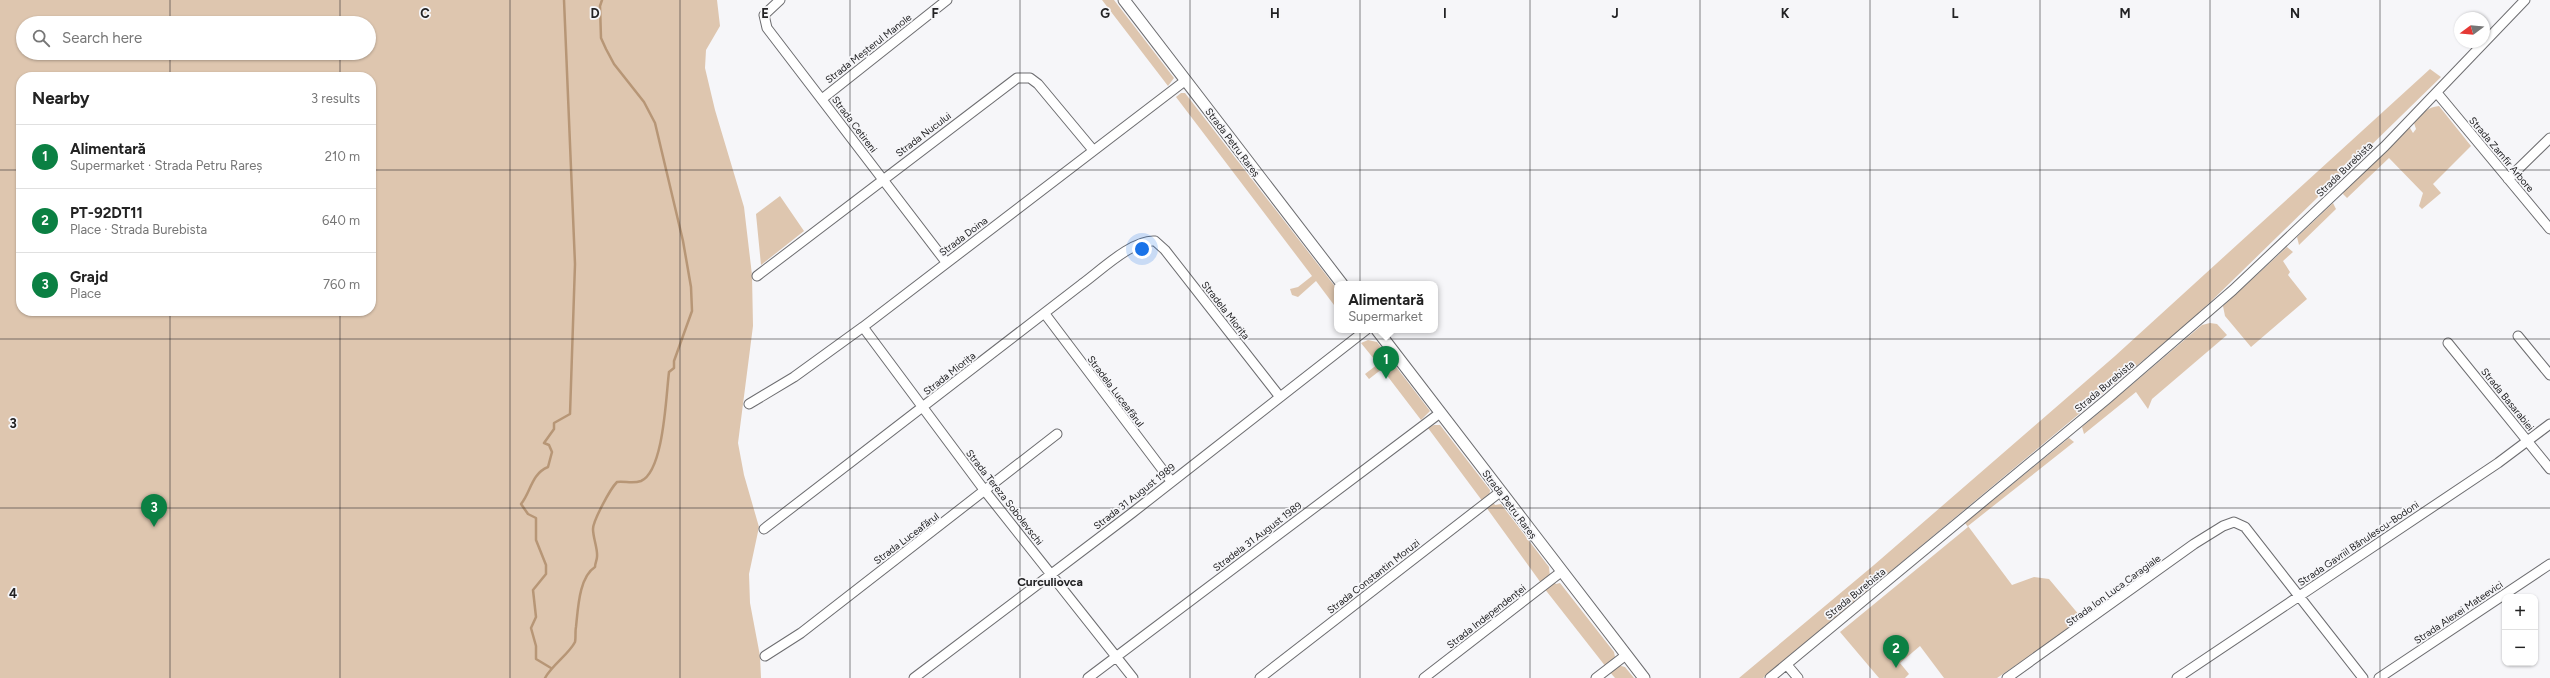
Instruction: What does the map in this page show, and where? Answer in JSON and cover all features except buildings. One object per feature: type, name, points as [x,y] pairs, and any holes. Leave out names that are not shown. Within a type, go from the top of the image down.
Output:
[{"type":"main road","name":"Strada Petru Rareș","points":[[1124,0],[1340,281]]},
{"type":"main road","name":"Strada Petru Rareș","points":[[1379,333],[1561,572],[1644,678]]},
{"type":"street","name":"Strada Cetireni","points":[[780,0],[765,12],[766,26],[946,262]]},
{"type":"street","name":"Strada Meșterul Manole","points":[[822,98],[947,0]]},
{"type":"street","name":"Strada Burebista","points":[[1770,678],[2107,398],[2233,290],[2437,94],[2525,0]]},
{"type":"street","name":"Strada Nucului","points":[[757,276],[1005,85],[1022,77],[1030,78],[1038,84],[1093,150]]},
{"type":"street","name":"Strada Doina","points":[[749,404],[794,377],[863,327],[946,262],[1186,80]]},
{"type":"street","name":"Strada Zamfir Arbore","points":[[2437,94],[2508,179],[2549,224]]},
{"type":"street","points":[[2508,179],[2550,138]]},
{"type":"street","name":"Strada Miorița","points":[[764,529],[1124,253],[1139,244],[1152,241]]},
{"type":"street","name":"Stradela Miorița","points":[[1152,241],[1158,243],[1165,250],[1280,397]]},
{"type":"street","name":"Stradela Luceafărul","points":[[1045,314],[1170,481]]},
{"type":"street","name":"Strada Tereza Sobolevschi","points":[[863,327],[985,491],[1133,678]]},
{"type":"street","name":"Strada 31 August 1989","points":[[914,678],[1362,333]]},
{"type":"street","points":[[2518,336],[2550,375]]},
{"type":"street","name":"Strada Basarabiei","points":[[2448,343],[2550,469]]},
{"type":"street","name":"Stradela 31 August 1989","points":[[1088,678],[1440,413]]},
{"type":"street","name":"Strada Gavriil Bănulescu-Bodoni","points":[[2177,678],[2498,463],[2550,424]]},
{"type":"street","name":"Strada Luceafărul","points":[[765,656],[801,633],[1057,434]]},
{"type":"street","name":"Strada Constantin Moruzi","points":[[1260,678],[1500,492]]},
{"type":"street","name":"Strada Ion Luca Caragiale","points":[[2007,678],[2194,544],[2223,526],[2233,522],[2239,523],[2245,527],[2298,596]]},
{"type":"street","name":"Strada Alexei Mateevici","points":[[2379,678],[2550,564]]},
{"type":"street","name":"Strada Independenței","points":[[1424,678],[1561,572]]},
{"type":"street","points":[[2298,596],[2363,678]]},
{"type":"street","points":[[1596,678],[1626,655]]},
{"type":"street","points":[[1787,665],[1798,678]]},
{"type":"shaded area","points":[[0,0],[717,0],[720,26],[706,50],[705,68],[715,110],[744,207],[752,275],[753,326],[738,443],[744,475],[759,527],[749,574],[750,603],[760,656],[761,678],[0,678]]},
{"type":"shaded area","points":[[1102,0],[1114,0],[1174,78],[1168,86]]},
{"type":"shaded area","points":[[2430,69],[2441,77],[2195,317],[1763,678],[1739,678],[1874,565],[2115,356]]},
{"type":"shaded area","points":[[1181,93],[1185,93],[1334,285],[1334,305],[1316,281],[1298,297],[1292,295],[1290,289],[1298,287],[1312,276],[1176,97]]},
{"type":"shaded area","points":[[2439,106],[2471,146],[2433,184],[2441,193],[2422,209],[2419,206],[2423,193],[2389,158],[2347,198],[2343,194],[2344,191],[2407,128],[2410,128],[2413,133],[2416,129],[2414,123],[2422,114],[2428,109]]},
{"type":"shaded area","points":[[780,196],[804,231],[761,265],[756,214]]},
{"type":"shaded area","points":[[2333,203],[2336,209],[2299,245],[2297,237]]},
{"type":"shaded area","points":[[2287,247],[2293,252],[2283,261],[2290,272],[2288,275],[2307,299],[2251,347],[2225,316],[2223,306]]},
{"type":"shaded area","points":[[2210,323],[2217,324],[2227,335],[2152,399],[2148,409],[2136,392],[2084,434],[2082,427],[2202,325]]},
{"type":"shaded area","points":[[1368,340],[1377,342],[1430,411],[1421,420],[1382,369],[1369,379],[1365,374],[1378,364],[1361,343]]},
{"type":"shaded area","points":[[1434,425],[1440,425],[1490,490],[1489,498],[1483,502],[1428,428]]},
{"type":"shaded area","points":[[2069,438],[2074,442],[1968,526],[2012,585],[2034,577],[2049,579],[2080,616],[2069,624],[2071,628],[1997,678],[1944,678],[1920,646],[1900,663],[1909,674],[1905,678],[1879,678],[1840,632],[1968,527],[1965,523]]},
{"type":"shaded area","points":[[1493,502],[1495,505],[1501,504],[1549,567],[1550,577],[1541,583],[1486,507]]},
{"type":"shaded area","points":[[1553,581],[1556,584],[1560,583],[1614,652],[1615,657],[1606,667],[1544,588]]},
{"type":"shaded area","points":[[1617,665],[1625,667],[1634,678],[1615,678],[1609,671]]},
{"type":"waterway","points":[[551,668],[536,659],[536,646],[531,628],[536,617],[533,590],[546,574],[546,565],[536,540],[536,518],[528,514],[521,504],[538,474],[548,467],[552,452],[549,445],[544,443],[554,429],[554,423],[570,414],[575,264],[564,0]]},
{"type":"waterway","points":[[545,678],[575,642],[582,586],[590,572],[595,567],[597,559],[593,529],[602,505],[617,482],[641,481],[649,474],[655,463],[665,414],[669,372],[674,368],[674,361],[692,311],[691,287],[683,241],[655,123],[644,102],[614,64],[601,38],[600,6],[602,0]]},
{"type":"place","name":"Alimentară","points":[[1386,379]]},
{"type":"place","name":"Grajd","points":[[154,527]]},
{"type":"place","name":"PT-92DT11","points":[[1896,668]]},
{"type":"district","name":"Curculiovca","points":[[1050,582]]}]
